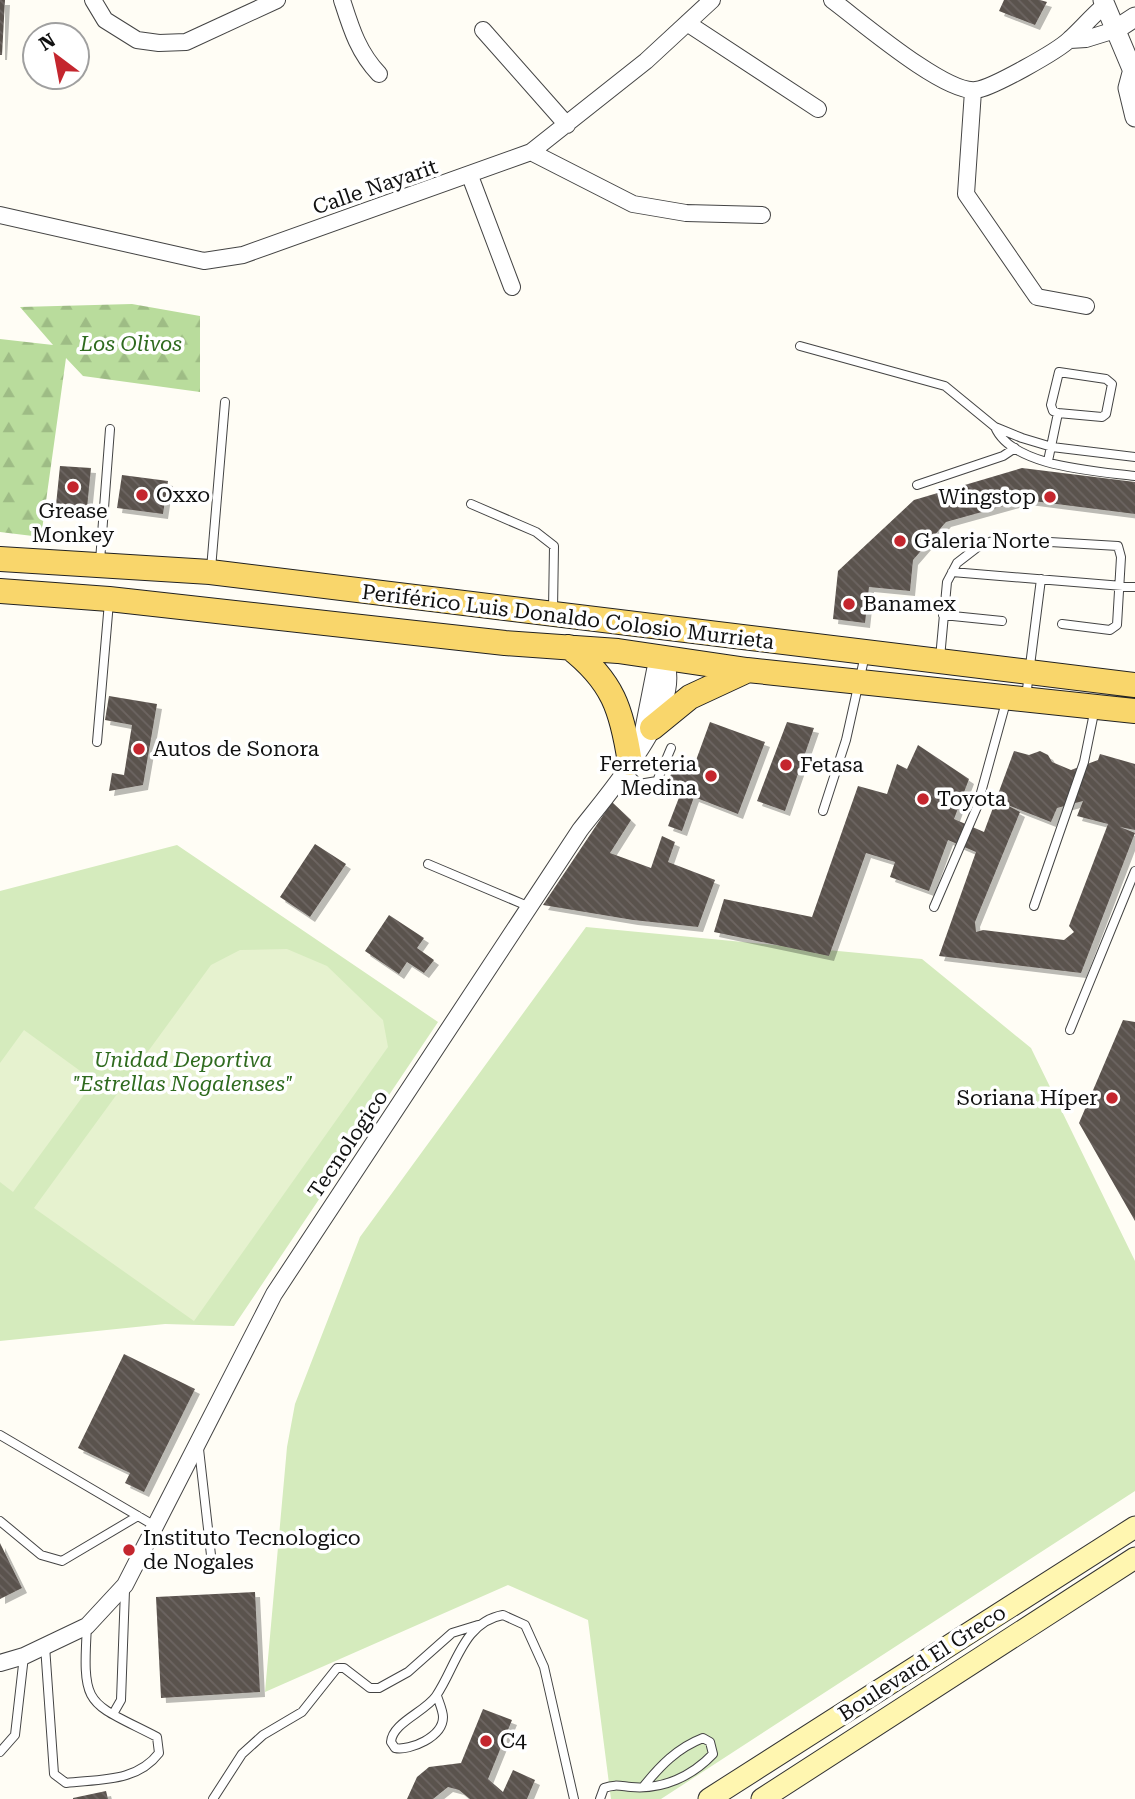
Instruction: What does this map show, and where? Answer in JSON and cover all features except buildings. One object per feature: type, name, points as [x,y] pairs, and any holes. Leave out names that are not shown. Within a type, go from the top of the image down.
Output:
[{"type":"main road","name":"Periférico Luis Donaldo Colosio Murrieta","points":[[0,559],[210,572],[475,607],[553,613],[765,642],[865,651],[1135,685]]},
{"type":"main road","name":"Periférico Luis Donaldo Colosio Murrieta","points":[[0,591],[109,599],[618,651],[747,670],[1135,711]]},
{"type":"main road","points":[[581,617],[608,635],[664,659],[694,651],[744,653],[757,649],[765,642]]},
{"type":"main road","points":[[569,647],[594,666],[615,699],[625,730],[637,752],[690,697],[747,670]]},
{"type":"main road","name":"Boulevard El Greco","points":[[709,1799],[1135,1527]]},
{"type":"main road","name":"Boulevard El Greco","points":[[762,1799],[1135,1559]]},
{"type":"main road","points":[[1066,1572],[1079,1594]]},
{"type":"street","points":[[93,0],[105,20],[137,40],[159,43],[186,42],[277,0]]},
{"type":"street","points":[[342,0],[364,59],[379,74]]},
{"type":"street","name":"Calle Nayarit","points":[[0,215],[189,258],[223,260],[470,176],[531,152],[646,61],[712,0]]},
{"type":"street","points":[[832,0],[924,70],[951,84],[973,91],[992,86],[1070,40],[1079,27],[1107,2],[1133,74],[1128,88],[1135,117]]},
{"type":"street","points":[[1070,40],[1086,39],[1115,30],[1135,17]]},
{"type":"street","points":[[687,23],[818,109]]},
{"type":"street","points":[[483,30],[566,125]]},
{"type":"street","points":[[973,91],[965,186],[970,202],[1000,240],[1037,297],[1086,306]]},
{"type":"street","points":[[531,152],[633,204],[686,213],[762,215]]},
{"type":"street","points":[[470,176],[512,287]]},
{"type":"street","name":"Tecnologico","points":[[0,1663],[24,1656],[86,1626],[125,1585],[274,1294],[580,830],[637,752],[655,670],[664,659]]},
{"type":"lane","points":[[800,346],[945,386],[995,427],[1022,438],[1052,447],[1135,457]]},
{"type":"lane","points":[[1059,372],[1106,379],[1112,384],[1106,414],[1102,417],[1058,413],[1053,411],[1051,405],[1059,372]]},
{"type":"lane","points":[[210,572],[225,402]]},
{"type":"lane","points":[[1048,461],[1058,413]]},
{"type":"lane","points":[[995,427],[1000,438],[1014,450],[1048,461],[1135,476]]},
{"type":"lane","points":[[100,564],[110,429]]},
{"type":"lane","points":[[917,485],[1014,450],[1022,438]]},
{"type":"lane","points":[[471,504],[536,532],[554,546],[553,613]]},
{"type":"lane","points":[[939,661],[944,593],[953,572],[966,554],[998,539],[1111,544],[1118,547],[1121,557],[1119,621],[1114,628],[1110,631],[1062,624]]},
{"type":"lane","points":[[953,572],[1135,587]]},
{"type":"lane","points":[[934,907],[977,807],[1028,672],[1041,579]]},
{"type":"lane","points":[[97,742],[109,599]]},
{"type":"lane","points":[[943,615],[1002,621]]},
{"type":"lane","points":[[823,811],[846,740],[865,651]]},
{"type":"lane","points":[[1034,906],[1084,762],[1095,707]]},
{"type":"lane","points":[[637,752],[639,784],[657,781],[671,748]]},
{"type":"lane","points":[[428,864],[530,907]]},
{"type":"lane","points":[[1070,1030],[1135,871]]},
{"type":"lane","points":[[0,1435],[155,1526]]},
{"type":"lane","points":[[198,1443],[212,1564]]},
{"type":"lane","points":[[0,1521],[41,1555],[62,1561],[138,1516]]},
{"type":"lane","name":"Tecnologico","points":[[113,1714],[121,1700],[125,1585]]},
{"type":"lane","points":[[213,1799],[248,1748],[302,1712],[337,1668],[344,1668],[370,1688],[379,1688],[408,1672],[452,1633],[478,1625],[490,1617],[503,1615],[525,1625],[535,1642],[544,1667],[574,1799]]},
{"type":"lane","points":[[437,1696],[443,1716],[439,1728],[425,1741],[403,1749],[395,1748],[391,1742],[394,1732],[437,1696],[452,1665],[478,1625]]},
{"type":"lane","points":[[46,1646],[54,1774],[58,1779],[66,1783],[122,1777],[147,1769],[159,1753],[157,1737],[102,1710],[89,1697],[84,1675],[86,1626]]},
{"type":"lane","points":[[0,1752],[15,1735],[24,1656]]},
{"type":"lane","points":[[600,1799],[604,1788],[614,1784],[643,1787],[685,1777],[713,1754],[710,1741],[703,1738],[695,1741],[667,1758],[643,1787]]},
{"type":"green space","name":"Los Olivos","points":[[132,304],[200,316],[200,392],[83,376],[66,358],[41,537],[0,532],[0,339],[53,345],[20,307]]},
{"type":"green space","name":"Unidad Deportiva \"Estrellas Nogalenses\"","points":[[177,845],[438,1022],[234,1326],[165,1324],[0,1341],[0,891]]},
{"type":"green space","points":[[586,927],[922,959],[1031,1048],[1135,1261],[1135,1491],[661,1799],[611,1799],[588,1620],[508,1585],[265,1692],[287,1447],[295,1404],[360,1237]]},
{"type":"green space","points":[[287,949],[327,966],[383,1020],[388,1047],[194,1321],[34,1208],[211,965],[240,950]]},
{"type":"green space","points":[[24,1030],[94,1081],[13,1192],[0,1182],[0,1063]]},
{"type":"place","name":"Grease Monkey","points":[[73,487]]},
{"type":"place","name":"Oxxo","points":[[142,495]]},
{"type":"place","name":"Wingstop","points":[[1050,497]]},
{"type":"place","name":"Galeria Norte","points":[[900,541]]},
{"type":"place","name":"Banamex","points":[[849,604]]},
{"type":"place","name":"Autos de Sonora","points":[[139,749]]},
{"type":"place","name":"Fetasa","points":[[786,765]]},
{"type":"place","name":"Ferreteria Medina","points":[[711,776]]},
{"type":"place","name":"Toyota","points":[[923,799]]},
{"type":"place","name":"Soriana Híper","points":[[1112,1098]]},
{"type":"place","name":"Instituto Tecnologico de Nogales","points":[[129,1550]]},
{"type":"place","name":"C4","points":[[486,1741]]}]
